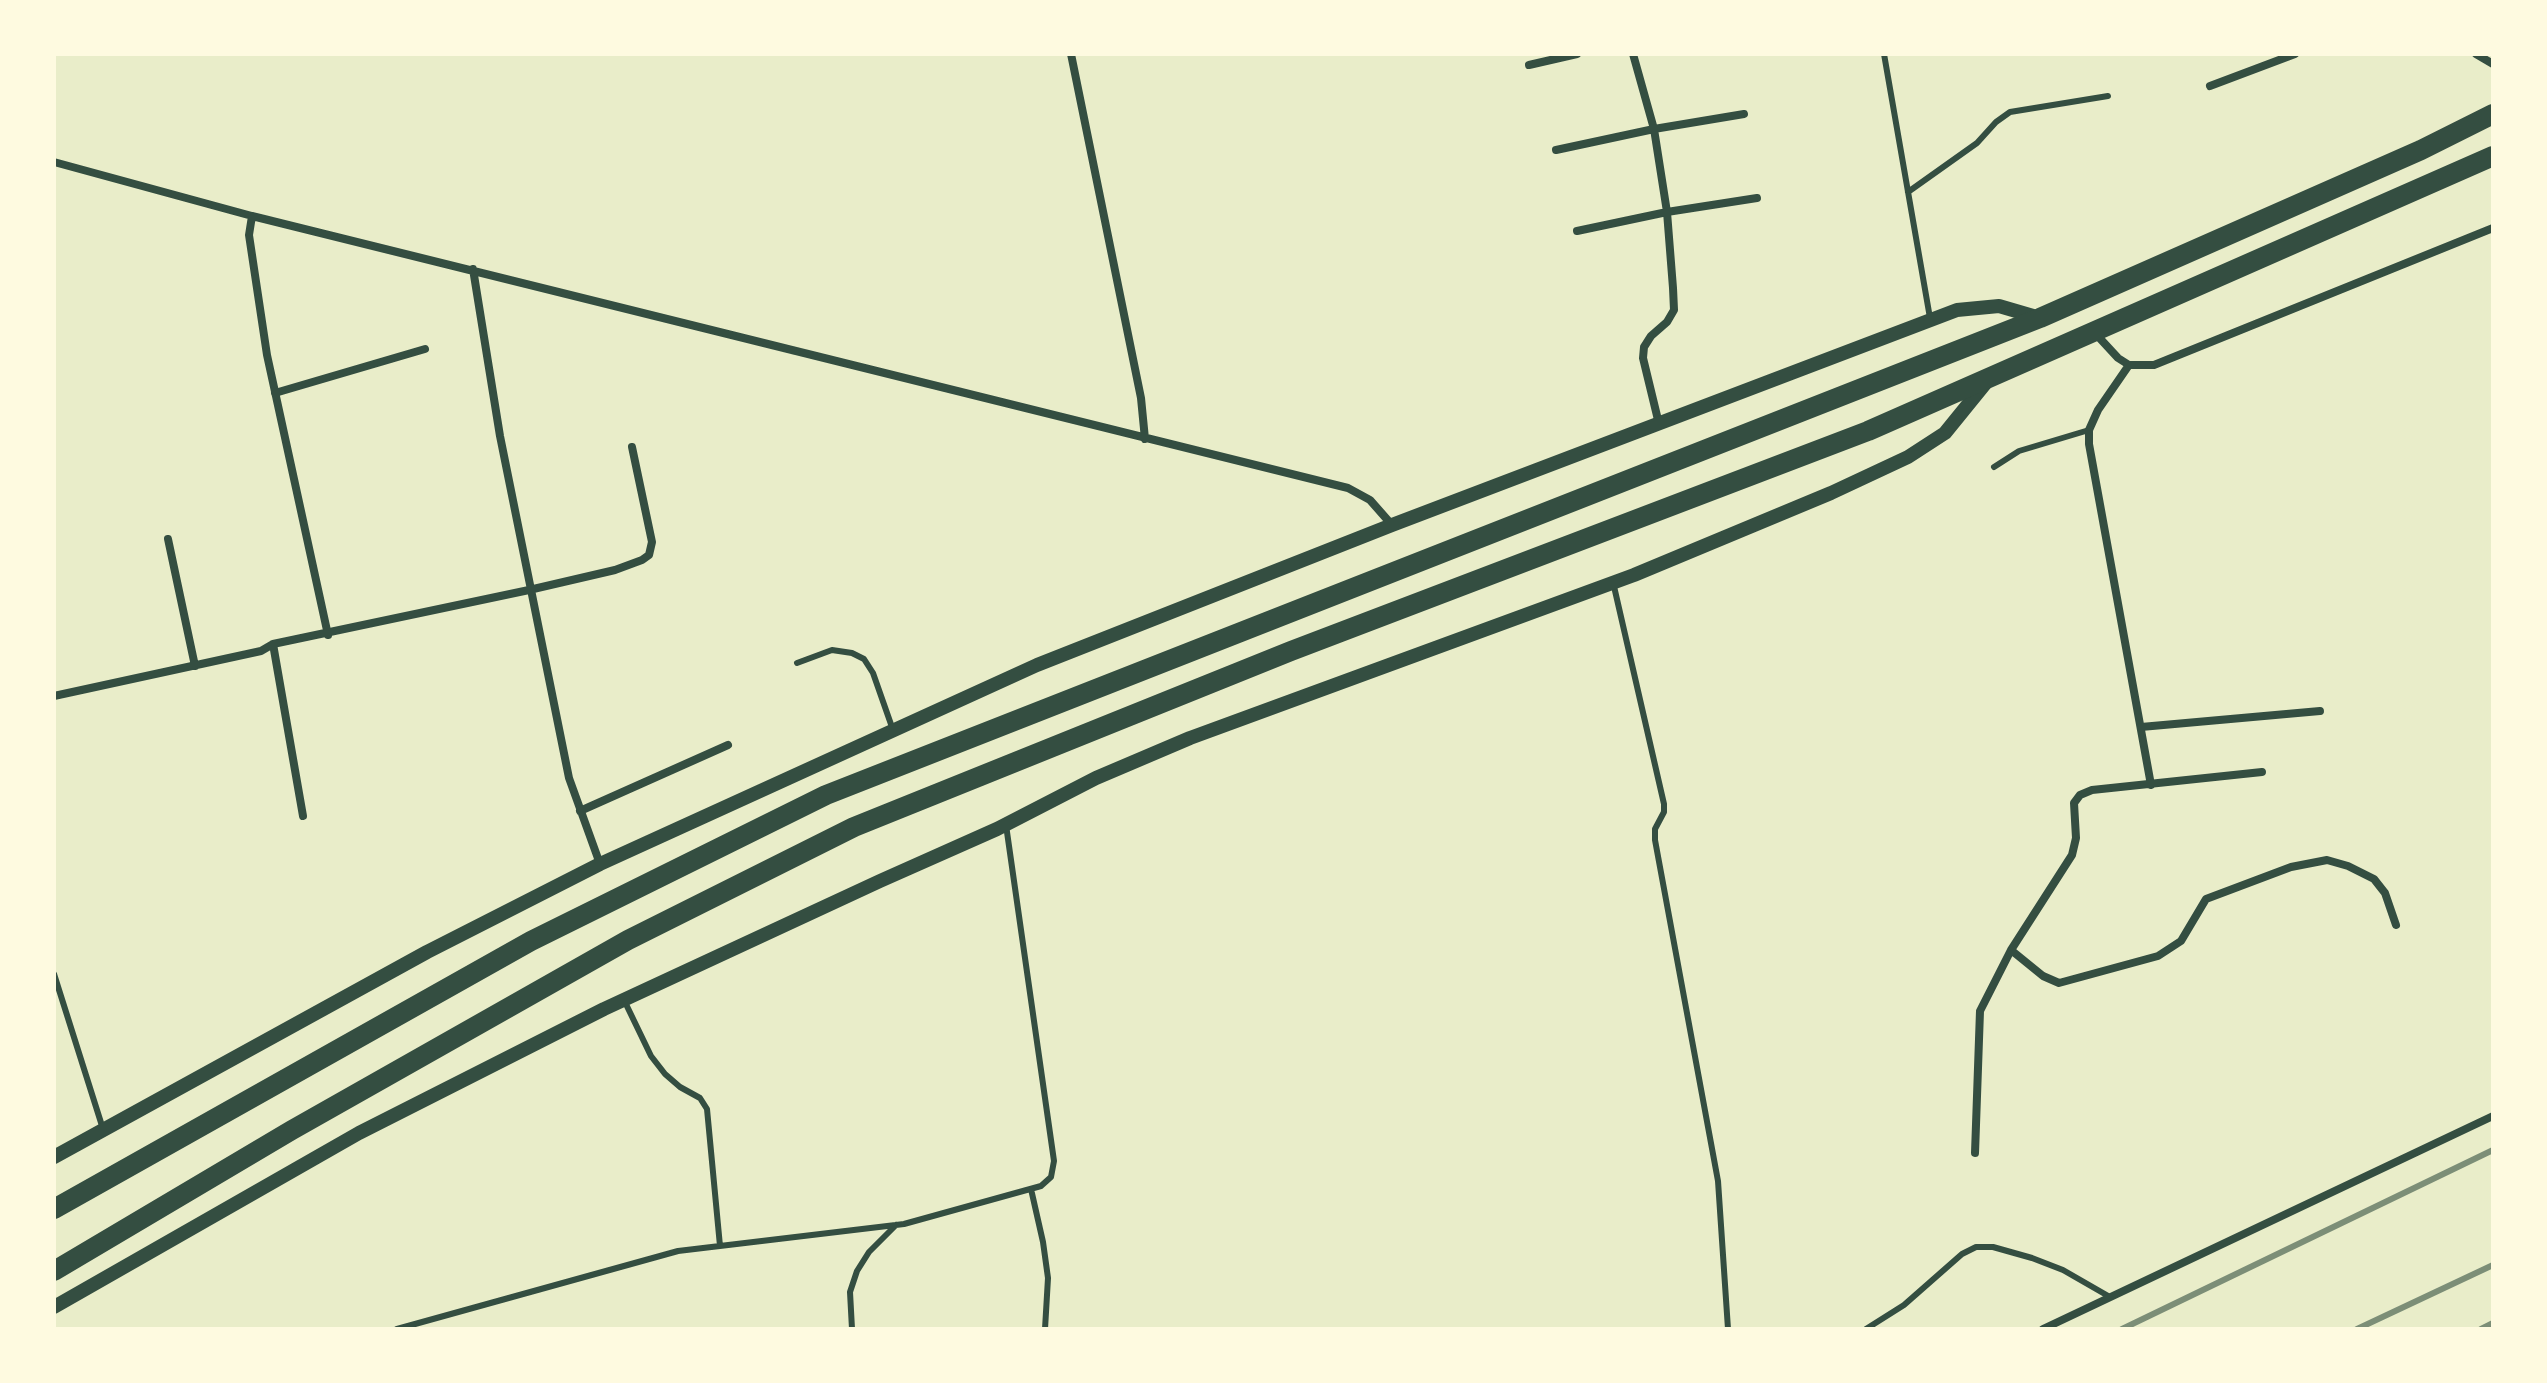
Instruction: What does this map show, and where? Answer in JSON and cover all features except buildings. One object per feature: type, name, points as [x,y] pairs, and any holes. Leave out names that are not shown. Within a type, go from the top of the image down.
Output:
[{"type":"highway","points":[[54,1209],[531,941],[826,795],[2040,318],[2421,150],[2493,114]]},
{"type":"highway","points":[[54,1271],[292,1130],[628,940],[854,827],[1291,651],[1868,431],[2493,156]]},
{"type":"street","points":[[1071,54],[1141,398],[1145,439]]},
{"type":"street","points":[[1529,65],[1577,54]]},
{"type":"street","points":[[1633,54],[1654,129],[1667,212],[1674,310],[1644,347],[1643,358],[1659,424]]},
{"type":"street","points":[[2210,86],[2295,54]]},
{"type":"street","points":[[2476,54],[2493,64]]},
{"type":"street","points":[[1556,150],[1744,114]]},
{"type":"street","points":[[54,162],[252,216],[1348,488],[1370,500],[1392,525]]},
{"type":"street","points":[[1577,231],[1667,212],[1757,198]]},
{"type":"street","points":[[252,216],[249,235],[275,393],[328,635]]},
{"type":"street","points":[[2094,331],[2118,358],[2129,365],[2154,365],[2493,228]]},
{"type":"street","points":[[473,269],[529,590],[569,778],[600,864]]},
{"type":"street","points":[[54,1157],[427,952],[600,864],[1037,665],[1392,525],[1957,310],[1999,306],[2040,318]]},
{"type":"street","points":[[275,393],[425,349]]},
{"type":"street","points":[[2129,365],[2098,410],[2089,430],[2089,444],[2151,785]]},
{"type":"street","points":[[54,1307],[359,1133],[624,1000],[1006,825],[1096,778],[1190,738],[1613,582],[1831,493],[1908,457],[1945,433],[1991,376]]},
{"type":"street","points":[[54,696],[261,651],[273,644],[328,635],[615,570],[649,555],[652,542],[632,447]]},
{"type":"street","points":[[168,539],[195,666]]},
{"type":"street","points":[[273,644],[303,816]]},
{"type":"street","points":[[2141,727],[2320,711]]},
{"type":"street","points":[[580,811],[728,745]]},
{"type":"street","points":[[1975,1153],[1980,1011],[2011,950],[2072,855],[2076,838],[2074,803],[2080,795],[2092,790],[2262,772]]},
{"type":"street","points":[[2011,950],[2043,976],[2059,983],[2158,956],[2181,941],[2206,899],[2291,867],[2327,860],[2374,879],[2385,893],[2396,925]]},
{"type":"street","points":[[2043,1329],[2493,1116]]},
{"type":"lane","points":[[1884,54],[1931,320]]},
{"type":"lane","points":[[1908,192],[1977,143],[2010,112],[2108,96]]},
{"type":"lane","points":[[1994,467],[2019,451],[2089,430]]},
{"type":"lane","points":[[1613,582],[1664,804],[1664,812],[1655,829],[1655,840],[1718,1181],[1728,1329]]},
{"type":"lane","points":[[797,663],[832,650],[852,653],[864,659],[873,673],[894,731]]},
{"type":"lane","points":[[397,1329],[678,1251],[896,1225],[1041,1186],[1051,1177],[1054,1161],[1006,825]]},
{"type":"lane","points":[[54,974],[103,1129]]},
{"type":"lane","points":[[624,1000],[651,1056],[672,1080],[703,1101],[707,1109],[720,1246]]},
{"type":"lane","points":[[1031,1189],[1048,1278],[1045,1329]]},
{"type":"lane","points":[[852,1329],[850,1292],[857,1271],[869,1252],[896,1225]]},
{"type":"lane","points":[[1866,1329],[1904,1305],[1962,1254],[1976,1247],[1993,1247],[2032,1258],[2063,1270],[2110,1297]]},
{"type":"railway","points":[[2122,1329],[2493,1150]]},
{"type":"railway","points":[[2357,1329],[2493,1265]]},
{"type":"railway","points":[[2481,1329],[2493,1323]]}]
